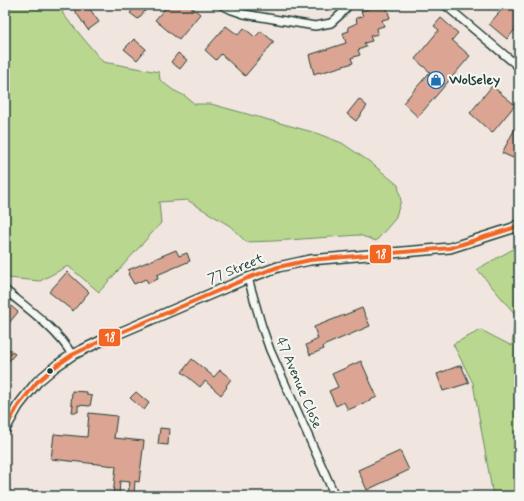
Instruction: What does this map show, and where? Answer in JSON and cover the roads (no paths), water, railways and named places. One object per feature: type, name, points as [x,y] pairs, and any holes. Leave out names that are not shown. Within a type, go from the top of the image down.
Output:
[{"type":"main road","name":"77 Street","points":[[5,429],[18,406],[37,382],[72,355],[103,340],[248,278],[278,267],[310,260],[450,248],[513,228],[519,224]]},
{"type":"street","points":[[222,5],[244,14],[316,26],[331,22],[349,5]]},
{"type":"street","points":[[445,5],[519,67]]},
{"type":"street","name":"47 Avenue Close","points":[[248,278],[270,350],[335,496]]},
{"type":"street","points":[[5,290],[48,327],[72,355]]},
{"type":"place","name":"Wolseley","points":[[436,80]]}]
